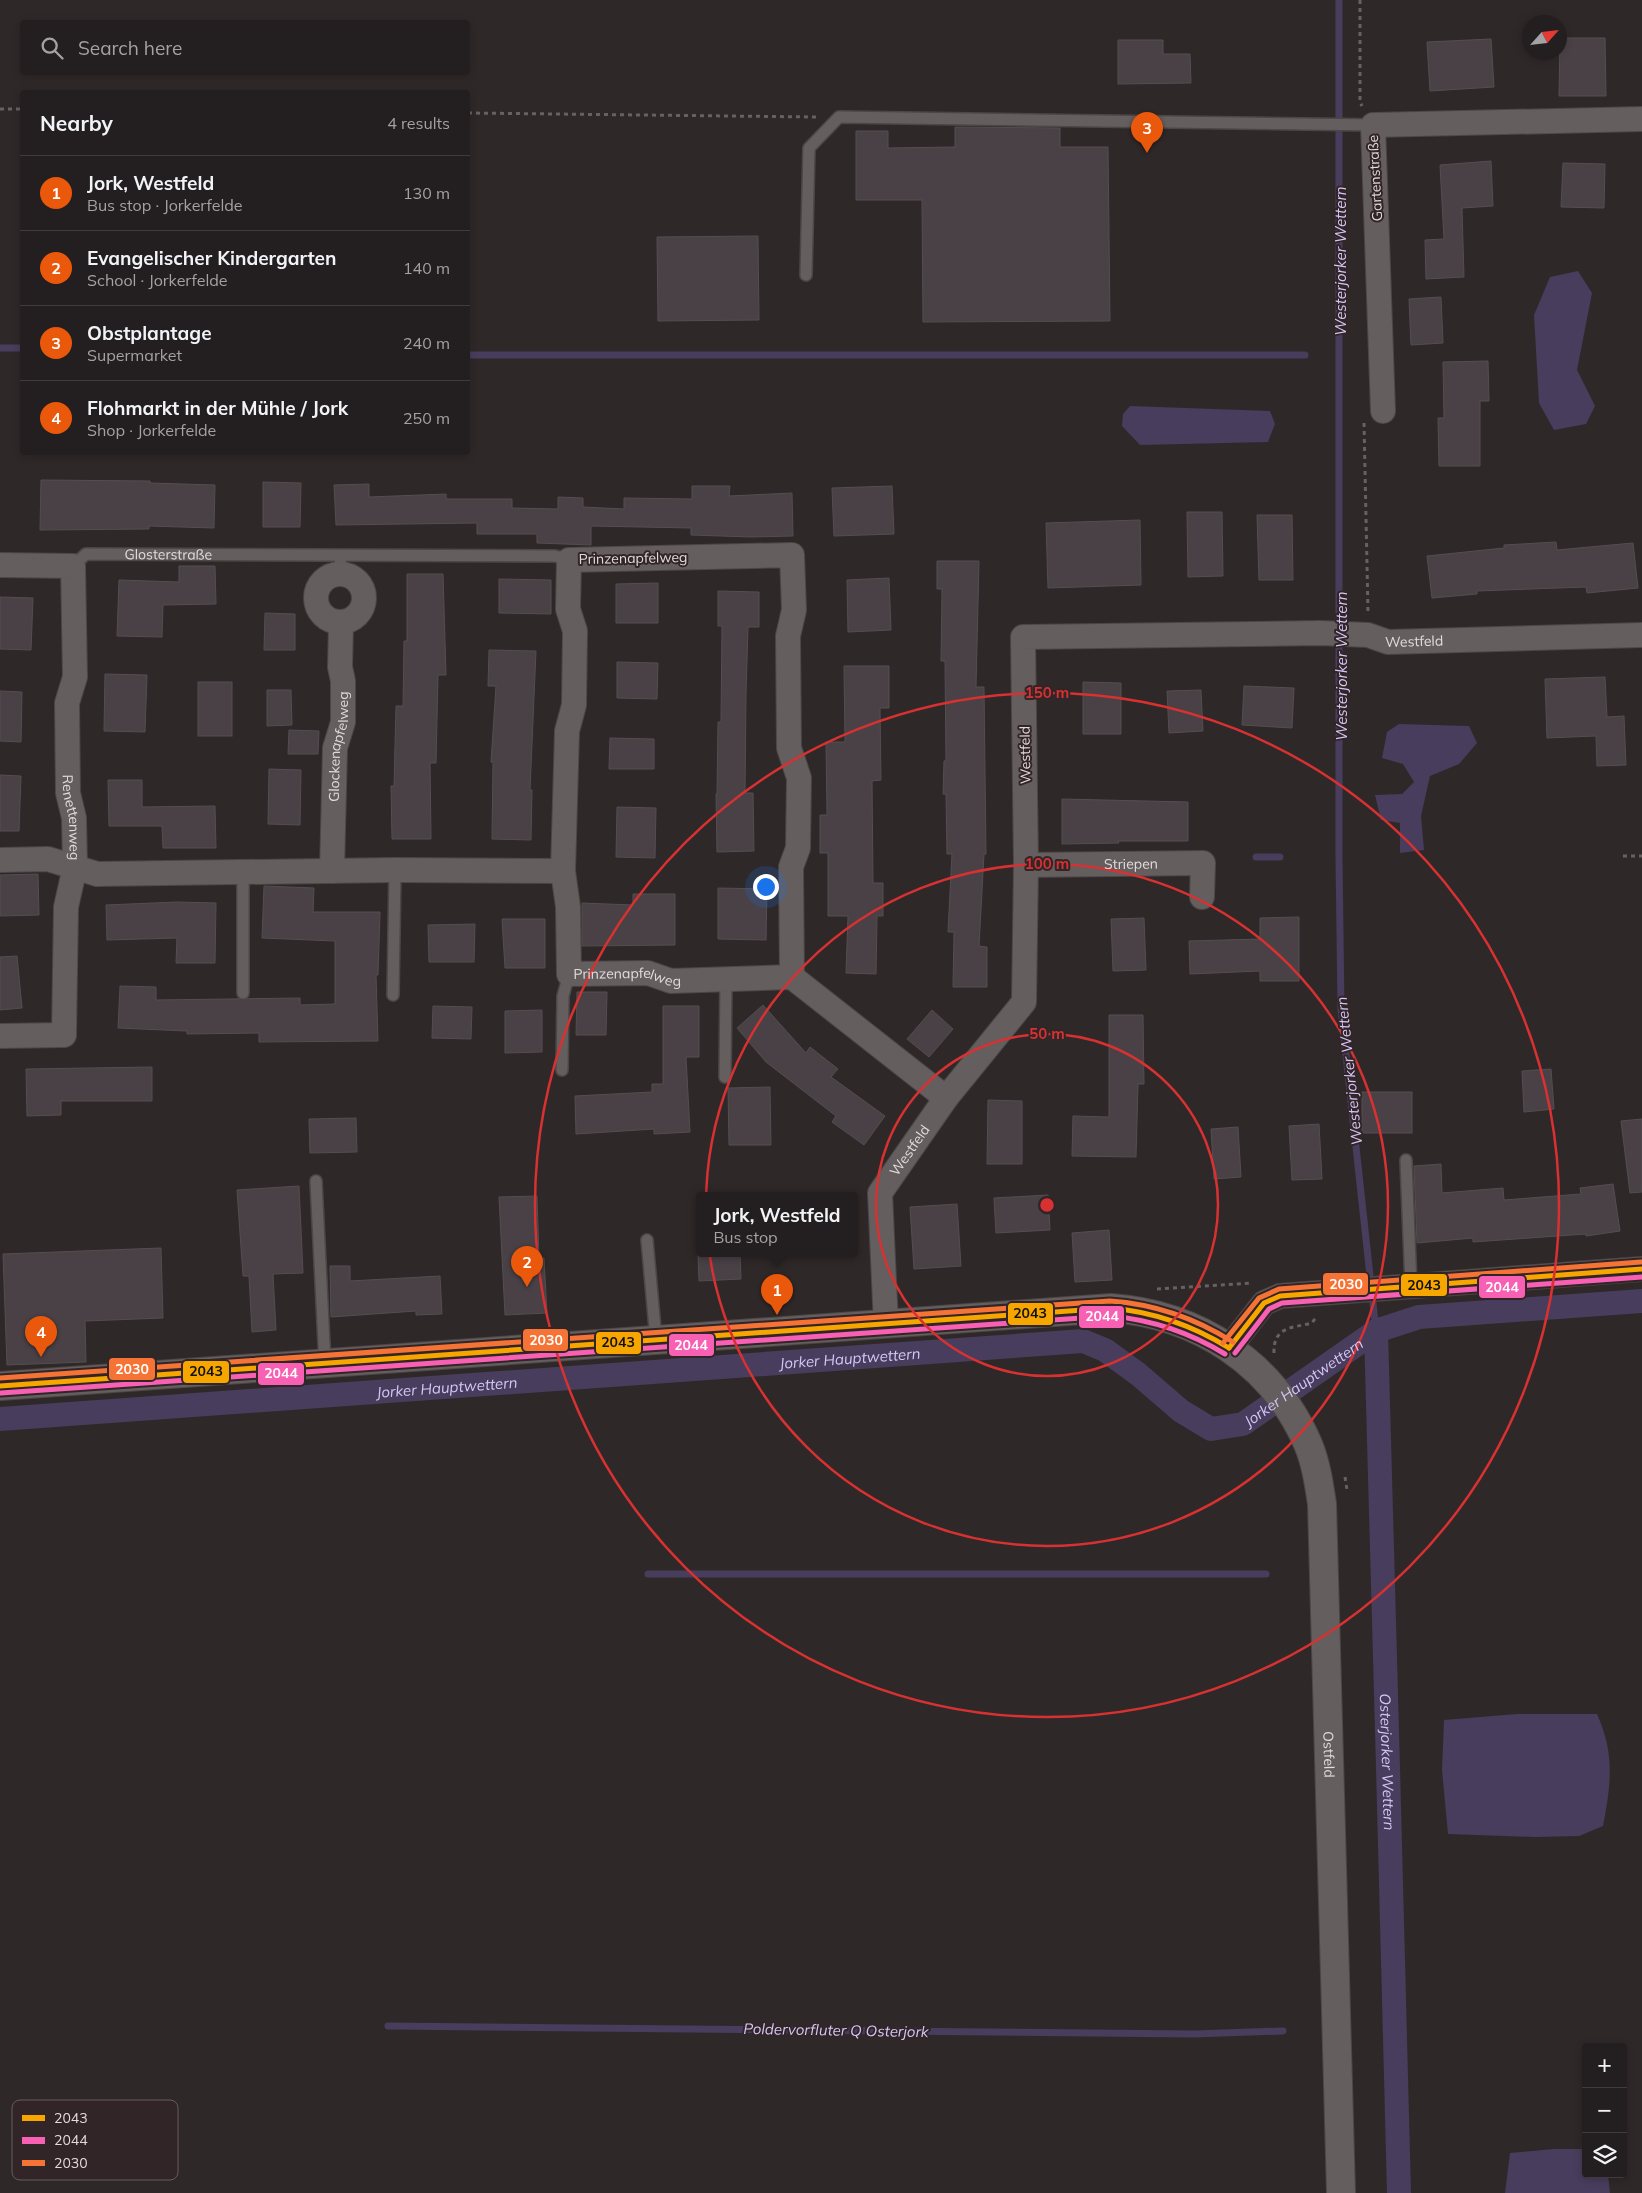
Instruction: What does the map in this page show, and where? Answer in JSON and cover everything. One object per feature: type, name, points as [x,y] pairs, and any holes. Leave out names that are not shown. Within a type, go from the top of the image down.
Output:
[{"type":"street","name":"Gartenstraße","points":[[1382,411],[1367,125],[1642,119]]},
{"type":"street","name":"Prinzenapfelweg","points":[[792,555],[794,610],[788,636],[789,748],[799,778],[798,848],[791,867],[792,978],[671,981],[648,973],[568,974],[568,907],[563,871],[567,731],[574,705],[575,631],[568,609],[569,560],[792,555]]},
{"type":"street","points":[[0,565],[74,566]]},
{"type":"street","points":[[341,565],[361,586],[364,602],[356,617],[341,623],[331,621],[324,616],[318,608],[316,598],[318,589],[323,581],[331,576],[341,565]]},
{"type":"street","name":"Renettenweg","points":[[0,1036],[64,1035],[66,907],[75,867],[74,818],[68,793],[68,703],[75,677],[74,566]]},
{"type":"street","name":"Glockenapfelweg","points":[[332,870],[335,748],[343,722],[343,681],[340,667],[341,623]]},
{"type":"street","name":"Westfeld","points":[[886,1325],[880,1193],[946,1098],[1024,1002],[1026,865],[1023,637],[1320,633],[1368,634],[1388,642],[1642,635]]},
{"type":"street","points":[[0,860],[48,859],[97,874],[332,870],[563,871]]},
{"type":"street","name":"Striepen","points":[[1026,865],[1202,862],[1202,897]]},
{"type":"street","points":[[792,978],[946,1098]]},
{"type":"street","points":[[1229,1348],[1270,1298],[1316,1292],[1642,1269]]},
{"type":"street","name":"Ostfeld","points":[[0,1386],[1082,1310],[1131,1310],[1174,1319],[1207,1334],[1271,1370],[1312,1457],[1318,1479],[1324,1522],[1340,2193]]},
{"type":"lane","points":[[806,275],[809,148],[839,117],[1367,125]]},
{"type":"lane","name":"Glosterstraße","points":[[74,566],[86,554],[341,565]]},
{"type":"lane","points":[[341,565],[555,556],[569,560]]},
{"type":"lane","points":[[393,995],[395,870]]},
{"type":"lane","points":[[243,872],[243,993]]},
{"type":"lane","points":[[562,1070],[563,996],[568,974]]},
{"type":"lane","points":[[725,1077],[726,979]]},
{"type":"lane","points":[[1406,1160],[1411,1286]]},
{"type":"lane","points":[[316,1181],[325,1364]]},
{"type":"lane","points":[[647,1240],[656,1341]]},
{"type":"path","points":[[1360,0],[1360,102],[1367,125]]},
{"type":"path","points":[[0,109],[20,109]]},
{"type":"path","points":[[470,113],[839,117]]},
{"type":"path","points":[[1623,856],[1642,856]]},
{"type":"path","points":[[1271,1370],[1274,1347],[1281,1332],[1290,1326],[1312,1323],[1318,1314],[1316,1292]]},
{"type":"shaded area","points":[[1578,271],[1592,293],[1577,370],[1595,406],[1586,424],[1554,430],[1539,403],[1534,315],[1550,277]]},
{"type":"shaded area","points":[[1130,406],[1270,411],[1275,424],[1268,442],[1140,445],[1122,426],[1123,414]]},
{"type":"shaded area","points":[[1399,724],[1469,726],[1477,743],[1459,764],[1430,776],[1421,816],[1424,850],[1400,853],[1400,823],[1381,820],[1375,795],[1402,794],[1414,782],[1403,764],[1382,758],[1387,732]]},
{"type":"shaded area","points":[[1517,1714],[1597,1714],[1607,1742],[1610,1769],[1603,1826],[1579,1836],[1535,1837],[1448,1834],[1442,1770],[1444,1720]]},
{"type":"shaded area","points":[[1554,2149],[1582,2149],[1582,2178],[1608,2178],[1610,2193],[1505,2193],[1510,2153]]},
{"type":"building","points":[[1567,38],[1605,38],[1606,96],[1559,96],[1560,60],[1567,60]]},
{"type":"building","points":[[1491,39],[1494,87],[1430,91],[1427,42]]},
{"type":"building","points":[[1118,40],[1163,40],[1163,54],[1190,54],[1191,83],[1118,84]]},
{"type":"building","points":[[955,127],[1060,128],[1060,147],[1108,147],[1110,321],[923,322],[922,200],[856,200],[856,131],[888,131],[888,148],[955,147]]},
{"type":"building","points":[[1491,161],[1493,206],[1462,208],[1464,277],[1426,279],[1425,240],[1444,239],[1440,165]]},
{"type":"building","points":[[1563,163],[1605,164],[1604,208],[1561,207]]},
{"type":"building","points":[[758,236],[759,320],[658,321],[657,237]]},
{"type":"building","points":[[1441,297],[1443,343],[1411,345],[1409,299]]},
{"type":"building","points":[[1488,361],[1489,401],[1480,401],[1480,466],[1439,466],[1438,418],[1444,418],[1443,362]]},
{"type":"building","points":[[41,480],[150,481],[150,483],[215,485],[214,528],[149,526],[149,529],[40,530]]},
{"type":"building","points":[[263,482],[301,483],[300,527],[263,527]]},
{"type":"building","points":[[369,484],[369,497],[446,494],[446,499],[512,499],[512,508],[558,509],[558,497],[583,498],[583,507],[624,509],[624,498],[692,499],[692,486],[730,486],[729,496],[792,493],[793,536],[691,535],[691,528],[591,526],[591,545],[537,543],[537,534],[477,534],[477,523],[336,525],[334,485]]},
{"type":"building","points":[[892,486],[894,534],[834,536],[832,488]]},
{"type":"building","points":[[1187,512],[1222,512],[1223,576],[1188,577]]},
{"type":"building","points":[[1257,515],[1292,515],[1293,580],[1259,580]]},
{"type":"building","points":[[1140,520],[1141,585],[1048,588],[1046,523]]},
{"type":"building","points":[[1556,542],[1557,550],[1633,543],[1638,588],[1587,593],[1586,587],[1477,591],[1477,594],[1432,598],[1427,556],[1504,548],[1504,545]]},
{"type":"building","points":[[937,561],[979,561],[976,687],[984,687],[986,854],[984,854],[979,946],[987,947],[987,987],[953,987],[954,932],[948,932],[952,854],[947,854],[946,794],[943,794],[944,761],[946,761],[945,661],[941,661],[942,589],[937,589]]},
{"type":"building","points":[[179,566],[215,566],[216,604],[163,605],[162,637],[117,636],[119,580],[179,582]]},
{"type":"building","points":[[407,574],[443,574],[446,675],[438,675],[436,763],[430,763],[431,839],[392,839],[391,786],[394,786],[396,706],[403,706],[404,641],[407,641]]},
{"type":"building","points":[[889,578],[891,630],[848,632],[847,580]]},
{"type":"building","points":[[499,579],[551,580],[551,614],[499,613]]},
{"type":"building","points":[[658,583],[658,623],[616,623],[616,584]]},
{"type":"building","points":[[718,591],[759,592],[759,627],[748,627],[746,694],[745,793],[753,793],[754,851],[717,852],[716,794],[718,722],[721,722],[722,626],[718,626]]},
{"type":"building","points":[[0,597],[33,598],[31,650],[0,649]]},
{"type":"building","points":[[265,613],[295,614],[295,650],[264,650]]},
{"type":"building","points":[[489,650],[536,651],[530,790],[532,790],[531,840],[492,839],[493,762],[491,762],[496,686],[488,686]]},
{"type":"building","points":[[617,662],[658,663],[657,699],[617,698]]},
{"type":"building","points":[[844,666],[889,666],[889,708],[880,708],[881,780],[872,781],[873,883],[883,883],[883,916],[877,916],[876,974],[846,973],[848,916],[828,916],[828,853],[820,853],[820,815],[827,815],[826,742],[845,742]]},
{"type":"building","points":[[105,674],[147,675],[145,732],[104,731]]},
{"type":"building","points":[[1605,677],[1607,717],[1624,716],[1626,765],[1597,766],[1596,736],[1547,738],[1545,679]]},
{"type":"building","points":[[198,682],[232,682],[232,736],[198,736]]},
{"type":"building","points":[[1083,682],[1121,683],[1121,734],[1083,734]]},
{"type":"building","points":[[1244,686],[1294,688],[1292,728],[1242,725]]},
{"type":"building","points":[[267,690],[291,690],[292,725],[267,726]]},
{"type":"building","points":[[1201,690],[1203,731],[1169,733],[1167,691]]},
{"type":"building","points":[[0,691],[22,692],[21,742],[0,741]]},
{"type":"building","points":[[289,730],[319,731],[318,754],[288,754]]},
{"type":"building","points":[[610,738],[654,739],[654,769],[609,769]]},
{"type":"building","points":[[269,769],[301,770],[300,825],[268,824]]},
{"type":"building","points":[[0,775],[21,776],[19,831],[0,831]]},
{"type":"building","points":[[108,780],[142,780],[142,807],[215,806],[216,848],[163,848],[162,826],[109,826]]},
{"type":"building","points":[[1062,799],[1188,802],[1188,841],[1118,841],[1119,843],[1062,844]]},
{"type":"building","points":[[617,807],[656,808],[655,858],[616,857]]},
{"type":"building","points":[[38,874],[39,915],[0,916],[0,875]]},
{"type":"building","points":[[264,886],[314,888],[313,912],[380,912],[378,975],[376,975],[378,1041],[259,1042],[259,1033],[187,1034],[187,1031],[118,1028],[120,986],[156,987],[156,1000],[300,998],[300,1005],[335,1004],[335,941],[262,938]]},
{"type":"building","points":[[718,888],[767,889],[766,940],[718,939]]},
{"type":"building","points":[[633,894],[675,894],[675,945],[582,946],[582,903],[633,905]]},
{"type":"building","points":[[177,902],[216,903],[215,963],[176,963],[177,938],[107,940],[106,905]]},
{"type":"building","points":[[1299,917],[1299,981],[1260,981],[1260,971],[1190,974],[1189,941],[1260,939],[1260,918]]},
{"type":"building","points":[[1144,918],[1146,970],[1113,971],[1111,919]]},
{"type":"building","points":[[502,919],[545,919],[545,968],[505,968]]},
{"type":"building","points":[[475,924],[474,962],[429,962],[428,925]]},
{"type":"building","points":[[17,956],[22,1008],[0,1010],[0,957]]},
{"type":"building","points":[[577,992],[607,992],[606,1035],[576,1035]]},
{"type":"building","points":[[763,1005],[806,1053],[810,1047],[838,1069],[831,1077],[885,1116],[864,1145],[832,1122],[836,1116],[766,1062],[737,1028]]},
{"type":"building","points":[[433,1006],[472,1007],[471,1039],[432,1038]]},
{"type":"building","points":[[663,1006],[699,1006],[699,1057],[686,1057],[690,1132],[654,1134],[654,1129],[576,1134],[575,1096],[652,1092],[652,1084],[663,1084]]},
{"type":"building","points":[[542,1010],[542,1052],[505,1053],[505,1011]]},
{"type":"building","points":[[932,1010],[953,1029],[929,1057],[907,1039]]},
{"type":"building","points":[[1109,1015],[1143,1015],[1144,1084],[1138,1084],[1136,1157],[1072,1156],[1073,1116],[1109,1117]]},
{"type":"building","points":[[152,1067],[152,1101],[61,1101],[61,1115],[27,1116],[26,1069]]},
{"type":"building","points":[[1551,1069],[1554,1109],[1524,1112],[1522,1071]]},
{"type":"building","points":[[770,1087],[771,1145],[729,1145],[728,1088]]},
{"type":"building","points":[[1362,1092],[1412,1092],[1412,1133],[1362,1133]]},
{"type":"building","points":[[988,1100],[1022,1101],[1022,1164],[987,1164]]},
{"type":"building","points":[[356,1118],[357,1152],[310,1153],[309,1119]]},
{"type":"building","points":[[1642,1119],[1642,1192],[1630,1193],[1621,1121]]},
{"type":"building","points":[[1319,1124],[1322,1179],[1292,1180],[1289,1126]]},
{"type":"building","points":[[1238,1127],[1241,1177],[1214,1179],[1211,1129]]},
{"type":"building","points":[[1441,1164],[1442,1193],[1503,1188],[1504,1200],[1581,1194],[1580,1188],[1613,1184],[1620,1231],[1586,1236],[1586,1234],[1473,1242],[1473,1238],[1417,1243],[1414,1166]]},
{"type":"building","points":[[299,1186],[303,1273],[273,1274],[276,1330],[252,1332],[249,1276],[243,1276],[237,1190]]},
{"type":"building","points":[[1048,1195],[1050,1230],[996,1233],[994,1198]]},
{"type":"building","points":[[537,1196],[539,1258],[544,1258],[547,1313],[505,1315],[499,1197]]},
{"type":"building","points":[[957,1204],[961,1266],[914,1269],[910,1207]]},
{"type":"building","points":[[1109,1230],[1112,1280],[1075,1282],[1072,1233]]},
{"type":"building","points":[[161,1248],[163,1318],[85,1321],[86,1362],[7,1365],[3,1254]]},
{"type":"building","points":[[698,1257],[740,1257],[741,1279],[699,1281]]},
{"type":"building","points":[[330,1266],[350,1266],[350,1281],[440,1276],[442,1314],[416,1315],[416,1311],[331,1317]]},
{"type":"waterway","name":"Westerjorker Wettern","points":[[1339,0],[1339,858],[1341,1009],[1376,1331]]},
{"type":"waterway","points":[[0,348],[20,348]]},
{"type":"waterway","points":[[470,355],[1305,355]]},
{"type":"waterway","points":[[1256,857],[1280,857]]},
{"type":"waterway","name":"Jorker Hauptwettern","points":[[0,1419],[1083,1341],[1105,1350],[1138,1374],[1181,1411],[1211,1429],[1243,1424],[1376,1331],[1419,1317],[1642,1301]]},
{"type":"waterway","name":"Osterjorker Wettern","points":[[1376,1331],[1399,2193]]},
{"type":"waterway","points":[[648,1574],[1266,1574]]},
{"type":"waterway","name":"Poldervorfluter Q Osterjork","points":[[388,2026],[1194,2034],[1283,2031]]},
{"type":"transit line","name":"2030","points":[[1223,1343],[1259,1298],[1279,1289],[1641,1262]]},
{"type":"transit line","name":"2043","points":[[1229,1348],[1264,1303],[1280,1296],[1642,1269]]},
{"type":"transit line","name":"2044","points":[[1235,1353],[1269,1309],[1282,1303],[1642,1277]]},
{"type":"transit line","name":"2030","points":[[0,1378],[1110,1301],[1159,1309],[1189,1319],[1233,1342]]},
{"type":"transit line","name":"2043","points":[[0,1386],[1111,1308],[1157,1316],[1187,1326],[1229,1348]]},
{"type":"transit line","name":"2044","points":[[1,1393],[1111,1316],[1170,1328],[1198,1339],[1225,1354]]},
{"type":"place","name":"Obstplantage","points":[[1147,153]]},
{"type":"place","name":"Evangelischer Kindergarten","points":[[527,1287]]},
{"type":"place","name":"Jork, Westfeld","points":[[777,1315]]},
{"type":"place","name":"Flohmarkt in der Mühle / Jork","points":[[41,1357]]}]
